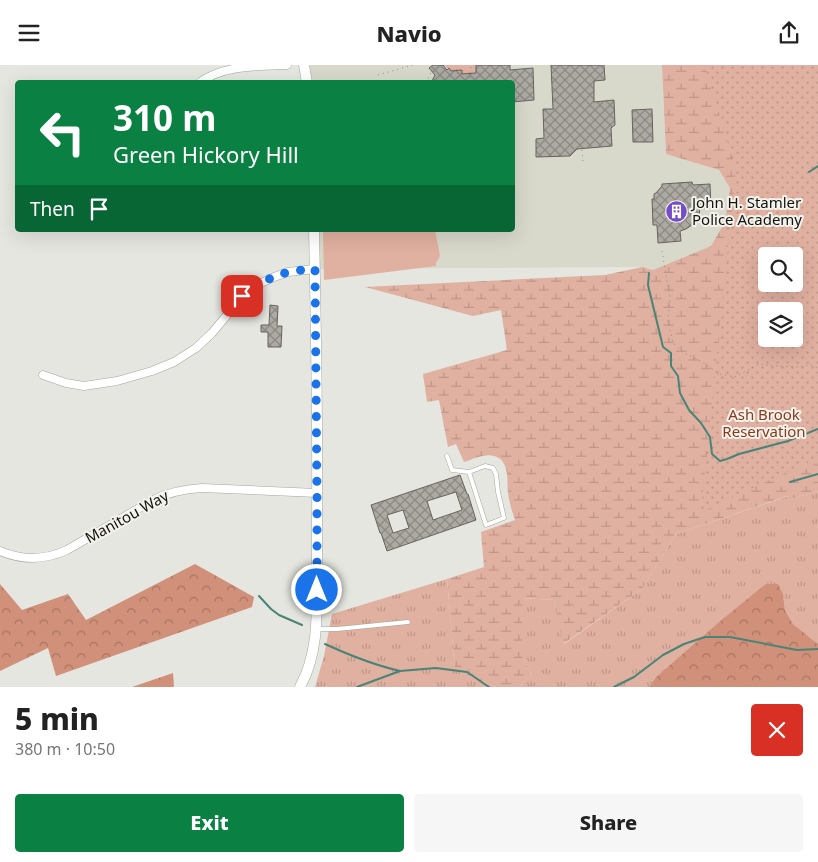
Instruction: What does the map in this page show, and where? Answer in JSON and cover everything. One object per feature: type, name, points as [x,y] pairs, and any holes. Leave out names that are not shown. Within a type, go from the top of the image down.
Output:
[{"type":"street","points":[[203,80],[236,67],[287,65]]},
{"type":"street","points":[[304,65],[306,80]]},
{"type":"street","points":[[300,687],[309,666],[316,629],[317,493],[314,232]]},
{"type":"street","points":[[43,375],[66,383],[84,386],[116,381],[152,371],[174,362],[196,348],[212,333],[242,296],[259,284],[288,272],[315,269]]},
{"type":"street","name":"Manitou Way","points":[[0,551],[25,558],[56,555],[153,500],[165,494],[183,489],[202,488],[317,493]]},
{"type":"lane","points":[[447,456],[452,470],[469,473],[485,466],[493,468],[496,474],[504,518],[486,525],[469,473]]},
{"type":"lane","points":[[316,629],[338,629],[408,622]]},
{"type":"path","points":[[378,75],[413,65]]},
{"type":"path","points":[[428,80],[441,65]]},
{"type":"path","points":[[470,80],[471,65]]},
{"type":"path","points":[[582,150],[583,163]]},
{"type":"path","points":[[662,251],[670,298],[668,321],[672,343],[683,352],[720,374],[735,377],[759,364],[798,367],[811,365],[818,368]]},
{"type":"shaded area","points":[[307,65],[662,65],[666,154],[719,170],[730,188],[725,222],[711,246],[653,270],[642,267],[315,269],[314,232],[515,232],[515,80],[308,80]]},
{"type":"green space","points":[[444,65],[476,65],[476,73],[464,80],[462,80],[461,71],[451,71]]},
{"type":"green space","points":[[662,65],[818,65],[818,491],[788,500],[788,496],[676,534],[642,589],[563,644],[554,600],[522,598],[522,656],[532,675],[519,687],[496,687],[455,670],[447,579],[484,567],[481,532],[515,520],[508,496],[507,472],[503,462],[499,458],[490,455],[464,462],[456,444],[448,447],[439,400],[427,402],[423,374],[507,350],[501,310],[473,316],[365,287],[605,275],[642,267],[653,270],[711,246],[725,222],[730,188],[719,170],[666,154]]},
{"type":"green space","name":"Ash Brook Reservation","points":[[704,65],[818,65],[818,458],[701,512],[736,169]]},
{"type":"green space","points":[[323,232],[435,232],[440,256],[436,266],[324,280]]},
{"type":"green space","points":[[818,491],[818,644],[793,624],[785,610],[783,594],[719,622],[656,677],[649,687],[519,687],[532,675],[522,656],[522,598],[554,600],[564,644],[642,589],[676,534],[789,496],[788,500]]},
{"type":"green space","points":[[195,564],[254,597],[252,607],[56,676],[48,648],[0,671],[0,584],[22,610],[68,594],[86,620]]},
{"type":"green space","points":[[447,579],[455,670],[496,687],[315,687],[324,656],[332,614]]},
{"type":"green space","points":[[766,584],[778,584],[783,594],[785,610],[793,624],[818,644],[818,687],[649,687],[656,677]]},
{"type":"green space","points":[[173,673],[173,687],[132,687]]},
{"type":"building","points":[[433,65],[443,65],[447,70],[449,68],[451,71],[462,70],[462,74],[476,73],[476,65],[510,65],[510,70],[533,68],[534,100],[515,102],[515,80],[432,80],[435,75],[429,68]]},
{"type":"building","points":[[551,65],[604,65],[605,80],[594,81],[594,102],[614,100],[615,125],[611,128],[612,146],[577,149],[570,156],[536,157],[536,139],[544,138],[543,109],[553,109]]},
{"type":"building","points":[[652,109],[653,142],[633,142],[632,110]]},
{"type":"building","name":"John H. Stamler Police Academy","points":[[692,182],[693,185],[710,184],[711,208],[700,209],[699,215],[692,225],[680,231],[681,241],[658,243],[657,225],[653,225],[652,199],[654,199],[654,194],[662,184]]},
{"type":"building","points":[[270,305],[278,306],[277,326],[282,326],[281,347],[268,347],[268,332],[261,332],[261,325],[269,325]]},
{"type":"building","points":[[460,475],[476,520],[387,551],[371,505]],"holes":[[[456,492],[462,510],[433,520],[427,501]],[[403,510],[409,528],[393,533],[387,515]]]},
{"type":"waterway","points":[[809,172],[818,166]]},
{"type":"waterway","points":[[649,273],[648,285],[663,347],[671,353],[671,366],[678,376],[680,393],[689,410],[710,437],[712,454],[720,461],[788,441],[818,429]]},
{"type":"waterway","points":[[790,482],[818,474]]},
{"type":"waterway","points":[[259,596],[279,615],[302,625]]},
{"type":"waterway","points":[[614,687],[634,677],[663,655],[684,644],[705,637],[730,637],[797,650],[818,649]]},
{"type":"waterway","points":[[325,644],[381,666],[400,671]]},
{"type":"waterway","points":[[357,687],[400,671],[436,668],[467,672],[489,687]]},
{"type":"place","name":"John H. Stamler Police Academy","points":[[676,212]]},
{"type":"route","points":[[242,296],[259,284],[274,277],[288,272],[315,269],[317,590]]}]
